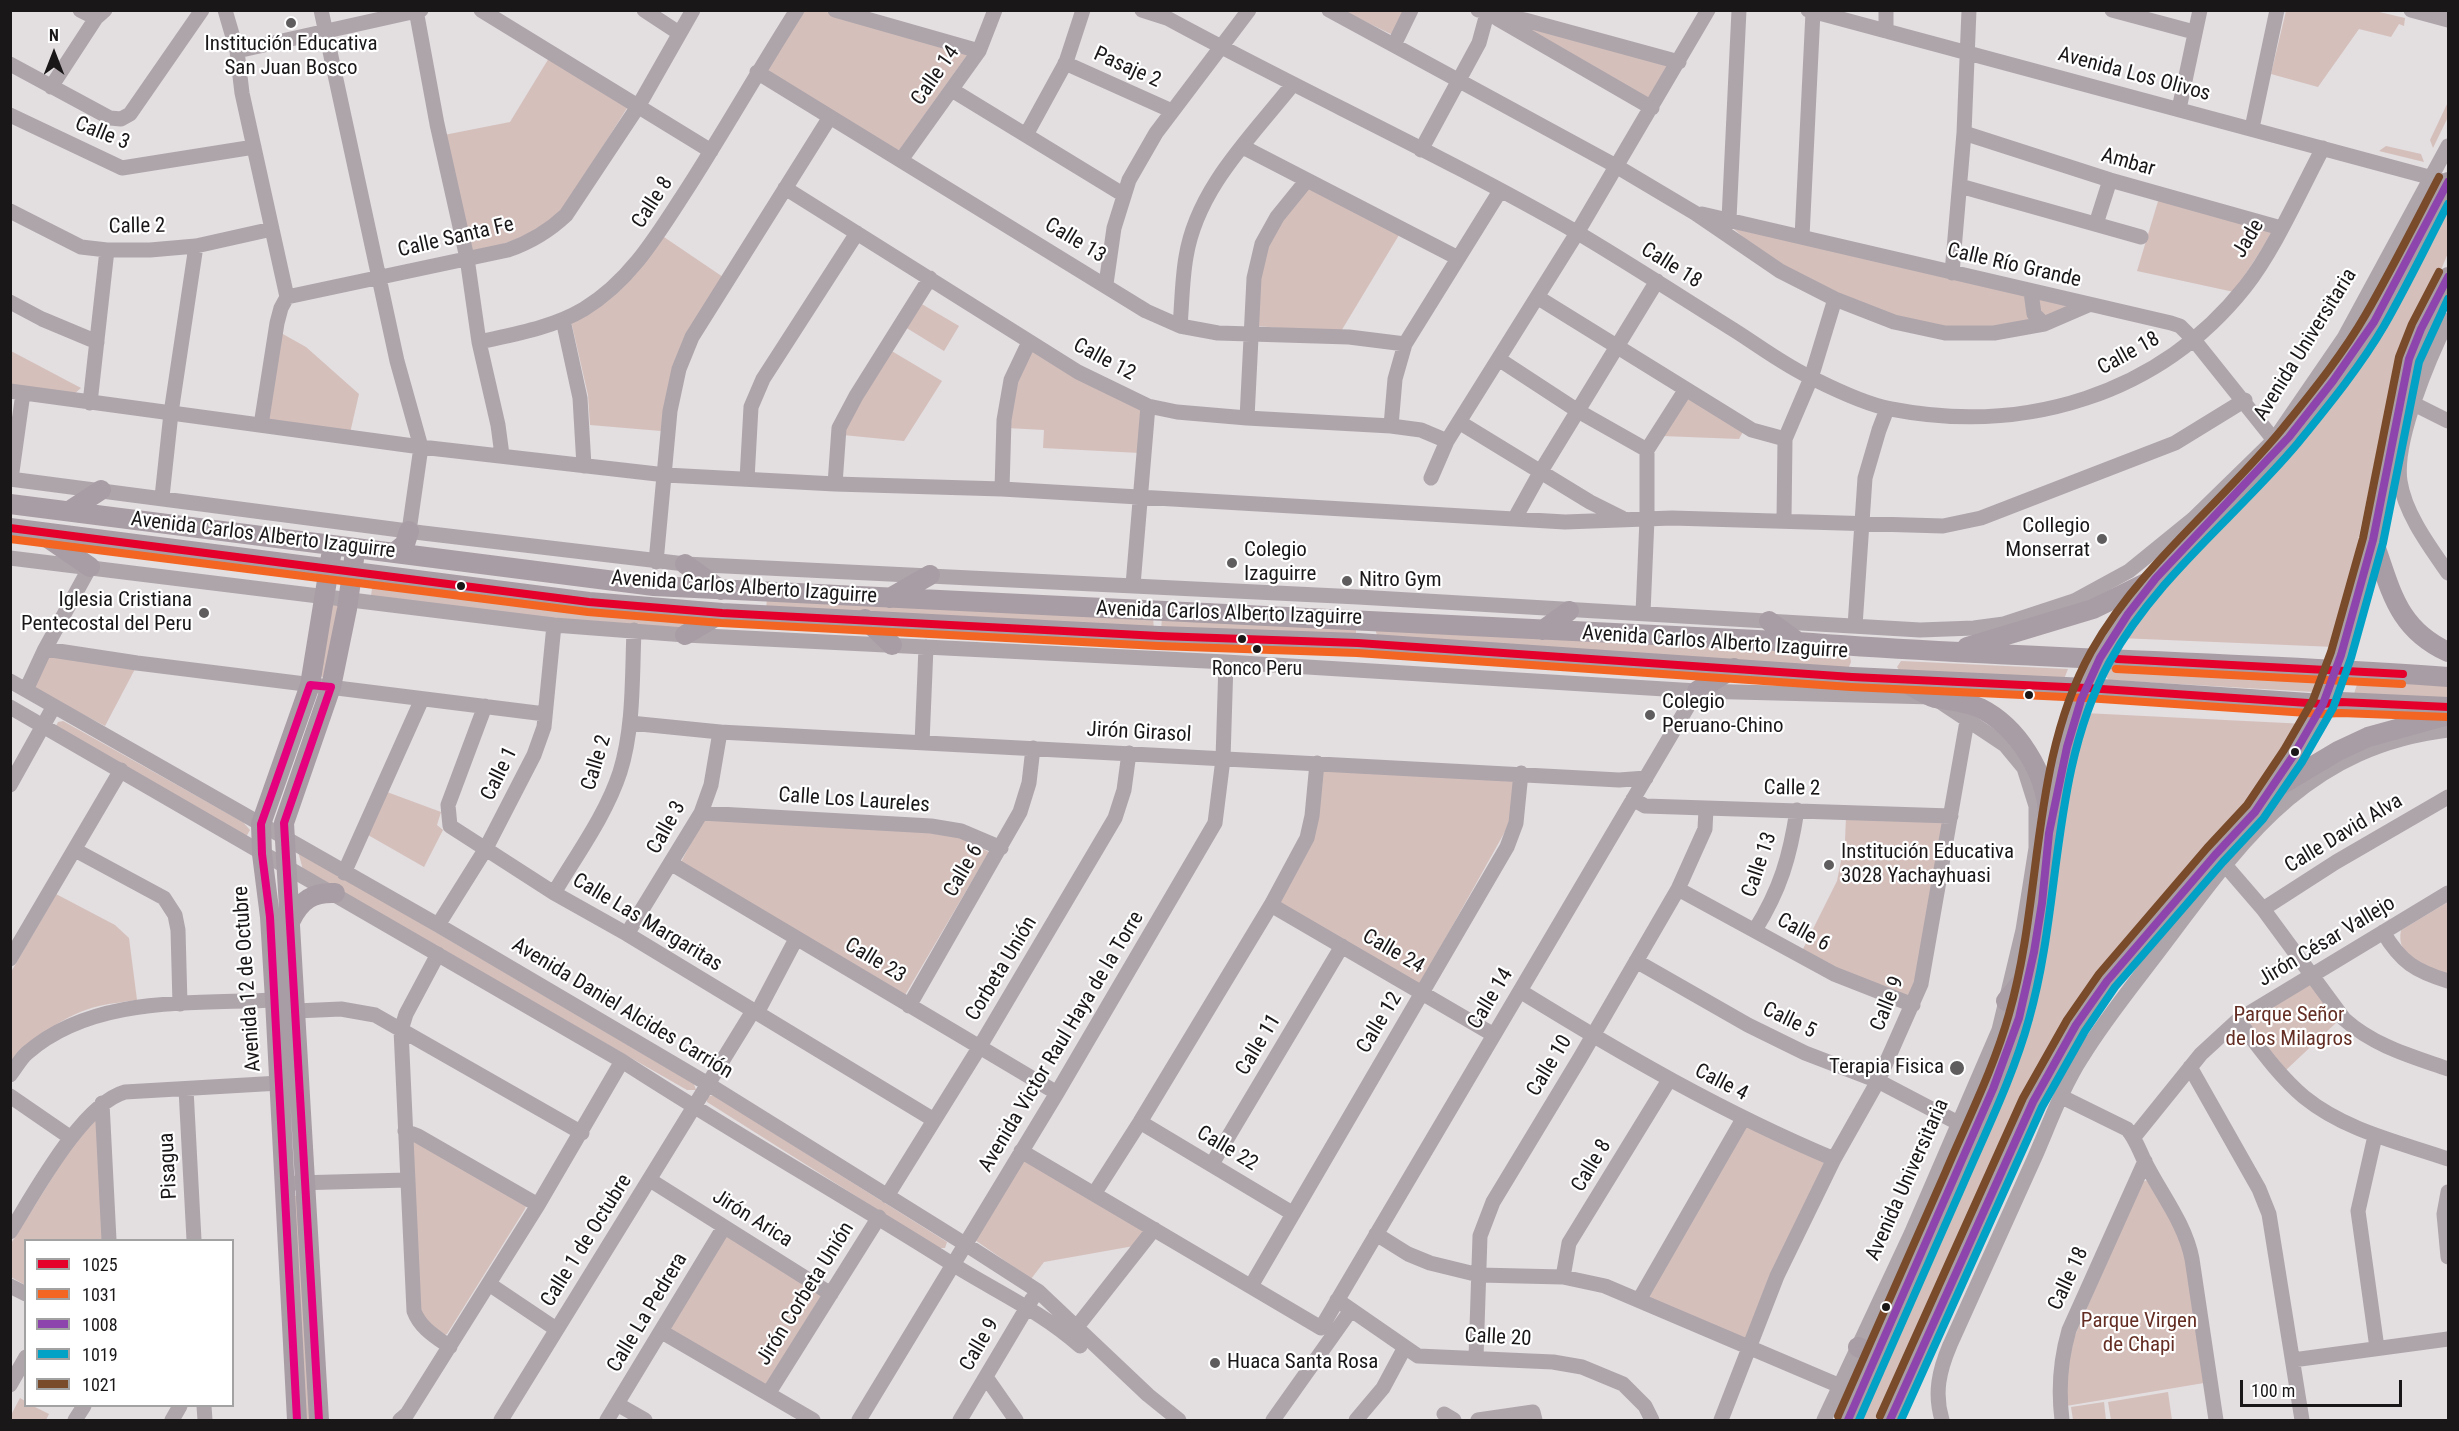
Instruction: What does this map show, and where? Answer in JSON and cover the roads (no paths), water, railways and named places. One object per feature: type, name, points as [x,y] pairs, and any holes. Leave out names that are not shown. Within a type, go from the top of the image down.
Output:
[{"type":"main road","name":"Avenida Universitaria","points":[[1848,1420],[1993,1089],[2019,1018],[2031,971],[2042,903],[2049,833],[2067,747],[2100,658],[2128,614],[2199,523],[2289,437],[2334,381],[2374,322],[2444,181]]},
{"type":"main road","points":[[1890,1420],[2033,1102],[2061,1050],[2107,981],[2220,860],[2271,791],[2323,704],[2336,669],[2391,479],[2401,392],[2409,359],[2421,329],[2448,277]]},
{"type":"main road","points":[[69,511],[101,490]]},
{"type":"main road","name":"Avenida Carlos Alberto Izaguirre","points":[[10,504],[654,586],[1798,642],[1854,636],[1895,649],[2336,669],[2448,677]]},
{"type":"main road","name":"Avenida Carlos Alberto Izaguirre","points":[[10,528],[590,602],[722,613],[1159,636],[1358,643],[1852,677],[2087,688],[2323,704],[2341,702],[2448,707]]},
{"type":"main road","points":[[394,553],[405,544],[409,531]]},
{"type":"main road","points":[[40,532],[90,567]]},
{"type":"main road","points":[[2373,540],[2395,603],[2412,627],[2448,652]]},
{"type":"main road","name":"Avenida 12 de Octubre","points":[[297,1420],[270,917],[262,854],[261,824],[310,685],[333,544]]},
{"type":"main road","points":[[319,1420],[291,920],[284,838],[286,813],[331,687],[349,598],[356,548]]},
{"type":"main road","points":[[685,564],[721,590]]},
{"type":"main road","points":[[890,598],[930,575]]},
{"type":"main road","points":[[590,602],[597,591],[592,577]]},
{"type":"main road","points":[[1952,652],[2093,609],[2156,578]]},
{"type":"main road","points":[[757,615],[755,599],[762,592]]},
{"type":"main road","points":[[1543,630],[1569,611]]},
{"type":"main road","points":[[2030,627],[2042,612]]},
{"type":"main road","points":[[685,635],[722,613]]},
{"type":"main road","points":[[865,620],[892,645]]},
{"type":"main road","points":[[1358,620],[1364,623],[1368,630],[1358,643]]},
{"type":"main road","points":[[1769,621],[1798,642]]},
{"type":"main road","points":[[1852,677],[1860,659],[1854,636]]},
{"type":"main road","points":[[1895,649],[1887,664],[1887,670],[1897,679],[1933,698],[1960,701],[1980,708],[1998,720],[2017,739],[2038,771],[2048,799],[2049,833],[2036,848]]},
{"type":"main road","points":[[1697,691],[1734,668]]},
{"type":"main road","points":[[1933,698],[1966,683]]},
{"type":"main road","points":[[2271,791],[2368,737],[2448,715]]},
{"type":"main road","points":[[291,920],[296,909],[313,895],[324,892],[335,893]]},
{"type":"main road","points":[[2006,1002],[2031,971]]},
{"type":"main road","points":[[1858,1347],[1876,1355]]},
{"type":"street","points":[[51,87],[101,14],[80,10]]},
{"type":"street","points":[[10,64],[110,118],[121,119],[130,114],[202,10]]},
{"type":"street","points":[[225,10],[237,51],[242,93],[287,297],[280,308],[261,424]]},
{"type":"street","points":[[321,10],[397,361],[421,447],[409,531]]},
{"type":"street","points":[[481,10],[711,151]]},
{"type":"street","points":[[644,10],[679,33]]},
{"type":"street","name":"Calle Santa Fe","points":[[287,297],[508,250],[531,241],[551,229],[566,215],[639,105],[693,10]]},
{"type":"street","name":"Calle 8","points":[[479,342],[532,331],[563,320],[603,297],[628,273],[656,238],[797,10]]},
{"type":"street","points":[[835,10],[979,51]]},
{"type":"street","name":"Calle 14","points":[[901,160],[979,51],[995,10]]},
{"type":"street","points":[[1026,135],[1065,63],[1083,10]]},
{"type":"street","name":"Calle 18","points":[[1142,10],[1168,14],[1220,46],[1577,233],[1811,378],[1887,408],[1981,418],[2034,412],[2093,397],[2142,373],[2194,339]]},
{"type":"street","points":[[1106,284],[1114,228],[1129,180],[1155,133],[1249,10]]},
{"type":"street","points":[[1329,10],[1616,166],[1695,213],[1780,271],[1835,299],[1894,322],[1945,333],[1994,333],[2044,324],[2088,305]]},
{"type":"street","points":[[1394,45],[1411,10]]},
{"type":"street","points":[[1431,478],[1447,441],[1500,360],[1577,233],[1708,10]]},
{"type":"street","points":[[1729,219],[1739,10]]},
{"type":"street","points":[[1886,10],[1886,31]]},
{"type":"street","points":[[1952,273],[1965,133],[1969,10]]},
{"type":"street","points":[[2112,10],[2194,32]]},
{"type":"street","points":[[2179,109],[2200,10]]},
{"type":"street","points":[[2252,128],[2277,10]]},
{"type":"street","points":[[2411,10],[2448,20]]},
{"type":"street","points":[[237,51],[418,11],[437,124],[467,258],[479,342],[498,425],[502,455]]},
{"type":"street","points":[[1485,11],[1679,62]]},
{"type":"street","points":[[1421,150],[1479,43],[1485,11]]},
{"type":"street","points":[[1485,11],[1652,108]]},
{"type":"street","points":[[1802,237],[1811,11]]},
{"type":"street","name":"Avenida Los Olivos","points":[[1811,11],[2444,181]]},
{"type":"street","name":"Pasaje 2","points":[[1065,63],[1172,111]]},
{"type":"street","name":"Calle 13","points":[[757,72],[1106,284],[1146,311],[1180,326],[1218,333],[1349,337],[1405,344]]},
{"type":"street","points":[[1180,326],[1186,256],[1197,216],[1210,188],[1293,84]]},
{"type":"street","points":[[952,90],[1124,195]]},
{"type":"street","name":"Calle 3","points":[[10,115],[122,168],[254,147]]},
{"type":"street","points":[[657,562],[670,411],[679,369],[688,348],[830,117]]},
{"type":"street","name":"Ambar","points":[[1965,133],[2110,180],[2281,228]]},
{"type":"street","name":"Avenida Universitaria","points":[[2042,612],[2074,601],[2129,571],[2199,523],[2274,440],[2344,338],[2444,181],[2448,146]]},
{"type":"street","points":[[1244,147],[1458,258]]},
{"type":"street","name":"Jade","points":[[2194,339],[2248,283],[2281,228],[2323,148]]},
{"type":"street","points":[[1247,418],[1254,278],[1262,244],[1277,217],[1307,180]]},
{"type":"street","points":[[2096,224],[2110,180]]},
{"type":"street","points":[[1960,186],[2141,237]]},
{"type":"street","name":"Calle 12","points":[[785,188],[1078,372],[1148,406],[1177,412],[1247,418],[1391,426],[1421,430],[1447,441]]},
{"type":"street","points":[[1391,426],[1395,378],[1405,344],[1500,191]]},
{"type":"street","name":"Calle 2","points":[[10,211],[81,247],[107,250],[150,250],[196,246],[272,229]]},
{"type":"street","name":"Calle Río Grande","points":[[1695,213],[1729,219],[2180,326],[2194,339],[2245,400],[2274,440]]},
{"type":"street","points":[[747,479],[751,407],[763,378],[857,233]]},
{"type":"street","points":[[162,497],[171,413],[196,246]]},
{"type":"street","points":[[90,403],[107,250]]},
{"type":"street","points":[[835,484],[838,428],[930,278]]},
{"type":"street","points":[[1515,518],[1541,471],[1657,281]]},
{"type":"street","points":[[2031,292],[2034,314],[2044,324]]},
{"type":"street","points":[[1538,297],[1752,430],[1785,439]]},
{"type":"street","points":[[1784,520],[1785,439],[1811,378],[1835,299]]},
{"type":"street","points":[[10,302],[97,342]]},
{"type":"street","points":[[563,320],[580,398],[584,466]]},
{"type":"street","points":[[2448,320],[2431,355],[2391,479],[2448,573]]},
{"type":"street","points":[[1002,489],[1004,420],[1011,380],[1029,342]]},
{"type":"street","points":[[1500,360],[1578,411],[1647,450]]},
{"type":"street","points":[[1642,613],[1647,519],[1647,450],[1686,389]]},
{"type":"street","points":[[11,479],[17,392],[421,447],[666,475],[835,484],[1002,489],[1141,499],[1565,522],[1647,519],[1784,520],[1943,526],[1981,518],[2175,443],[2245,400]]},
{"type":"street","points":[[2414,404],[2448,421]]},
{"type":"street","points":[[1133,585],[1148,406]]},
{"type":"street","points":[[1854,636],[1865,478],[1887,408]]},
{"type":"street","points":[[1460,422],[1590,502],[1625,520]]},
{"type":"street","name":"Avenida Carlos Alberto Izaguirre","points":[[11,479],[657,562],[764,570],[930,575],[1569,611],[1642,613],[1769,621],[1854,636],[1974,628],[2004,624],[2042,612]]},
{"type":"street","name":"Avenida Carlos Alberto Izaguirre","points":[[10,558],[326,595],[554,625],[685,635],[1226,662],[1697,691],[1933,698]]},
{"type":"street","points":[[26,690],[45,649],[90,567]]},
{"type":"street","name":"Calle 1","points":[[438,925],[485,850],[534,755],[544,727],[554,625]]},
{"type":"street","name":"Calle 2","points":[[554,893],[608,802],[620,770],[630,723],[634,630]]},
{"type":"street","points":[[922,743],[926,647]]},
{"type":"street","points":[[45,649],[137,663],[545,714]]},
{"type":"street","name":"Avenida Victor Raul Haya de la Torre","points":[[859,1420],[1057,1093],[1215,823],[1223,759],[1226,662]]},
{"type":"street","name":"Avenida Daniel Alcides Carrión","points":[[10,681],[438,925],[708,1084],[965,1244],[1038,1291],[1179,1420]]},
{"type":"street","name":"Calle 14","points":[[1251,1286],[1321,1328],[1697,691]]},
{"type":"street","points":[[1933,698],[1972,723]]},
{"type":"street","points":[[344,873],[422,699]]},
{"type":"street","points":[[10,785],[54,706]]},
{"type":"street","name":"Calle Las Margaritas","points":[[485,706],[448,805],[447,816],[450,826],[554,893],[627,934],[933,1120]]},
{"type":"street","points":[[10,707],[622,1061],[694,1108],[1027,1307],[1066,1333],[1166,1420]]},
{"type":"street","name":"Jirón Girasol","points":[[630,723],[720,732],[922,743],[1619,780],[1646,778]]},
{"type":"street","name":"Avenida Universitaria","points":[[1824,1420],[1960,1124],[1999,1030],[2023,930],[2036,848],[2036,806],[2024,768],[2005,745],[1972,723]]},
{"type":"street","name":"Calle 9","points":[[1721,1420],[1777,1276],[1834,1159],[1878,1081],[1921,984],[1951,816],[1972,723]]},
{"type":"street","points":[[1942,1420],[1937,1391],[1942,1364],[2081,1058],[2220,860],[2248,838],[2294,793],[2342,762],[2395,740],[2448,730]]},
{"type":"street","name":"Calle 3","points":[[627,934],[672,864],[701,813],[711,786],[720,732]]},
{"type":"street","name":"Calle 6","points":[[909,1006],[1020,812],[1029,783],[1033,748]]},
{"type":"street","name":"Corbeta Unión","points":[[887,1196],[979,1048],[1115,818],[1124,790],[1129,753]]},
{"type":"street","points":[[1094,1194],[1271,905],[1307,838],[1312,816],[1317,763]]},
{"type":"street","points":[[10,959],[121,770]]},
{"type":"street","name":"Calle 12","points":[[1251,1286],[1507,848],[1516,822],[1521,773]]},
{"type":"street","name":"Calle David Alva","points":[[2263,909],[2364,845],[2448,797]]},
{"type":"street","name":"Calle 2","points":[[1633,799],[1645,806],[1951,816]]},
{"type":"street","name":"Calle 10","points":[[1476,1358],[1480,1236],[1492,1202],[1593,1036],[1678,889],[1705,829],[1706,809]]},
{"type":"street","name":"Calle 13","points":[[1755,930],[1772,902],[1783,873],[1792,843],[1797,810]]},
{"type":"street","name":"Calle Los Laureles","points":[[701,813],[931,826],[961,831],[1001,848]]},
{"type":"street","points":[[75,850],[164,898],[175,915],[178,930],[180,1004]]},
{"type":"street","points":[[2220,860],[2263,909],[2337,1011],[2360,1033],[2392,1049],[2448,1069]]},
{"type":"street","name":"Calle 23","points":[[672,864],[1057,1093]]},
{"type":"street","name":"Calle 6","points":[[1678,889],[1834,974],[1913,1005]]},
{"type":"street","name":"Jirón César Vallejo","points":[[2134,1137],[2190,1066],[2212,1042],[2238,1020],[2448,893]]},
{"type":"street","name":"Calle 24","points":[[1271,905],[1494,1035]]},
{"type":"street","points":[[2383,932],[2395,951],[2407,963],[2423,972],[2448,981]]},
{"type":"street","name":"Calle 1 de Octubre","points":[[501,1420],[708,1084],[755,1012],[796,939]]},
{"type":"street","name":"Calle 11","points":[[1212,1164],[1342,946]]},
{"type":"street","points":[[438,954],[406,1014],[401,1030],[414,1311],[417,1320],[430,1333],[450,1347]]},
{"type":"street","name":"Calle 5","points":[[1636,961],[1776,1039],[1805,1053],[1878,1081],[1960,1124]]},
{"type":"street","points":[[1520,990],[1593,1036]]},
{"type":"street","points":[[10,1075],[26,1054],[64,1029],[98,1015],[180,1004],[275,1000]]},
{"type":"street","points":[[296,1011],[358,1011],[375,1015],[582,1133]]},
{"type":"street","points":[[2238,1020],[2274,1066],[2305,1098],[2340,1121],[2375,1136],[2448,1159]]},
{"type":"street","name":"Calle 4","points":[[1593,1036],[1743,1119],[1834,1159]]},
{"type":"street","points":[[400,1420],[407,1414],[538,1205],[622,1061]]},
{"type":"street","points":[[2190,1066],[2267,1207],[2273,1228],[2302,1420]]},
{"type":"street","name":"Calle 8","points":[[1563,1277],[1569,1243],[1669,1080]]},
{"type":"street","points":[[10,1232],[15,1214],[71,1138],[102,1103],[114,1095],[125,1092],[279,1083]]},
{"type":"street","name":"Pisagua","points":[[186,1089],[194,1239]]},
{"type":"street","points":[[10,1096],[71,1138]]},
{"type":"street","points":[[2062,1097],[2127,1129],[2134,1137],[2180,1224],[2190,1249],[2216,1420]]},
{"type":"street","points":[[102,1103],[109,1239]]},
{"type":"street","points":[[1639,1300],[1743,1119]]},
{"type":"street","name":"Calle 22","points":[[1140,1122],[1292,1213]]},
{"type":"street","points":[[405,1131],[418,1136],[538,1205]]},
{"type":"street","points":[[2375,1136],[2358,1211],[2377,1348]]},
{"type":"street","points":[[1021,1151],[1251,1286]]},
{"type":"street","name":"Calle 18","points":[[2062,1420],[2061,1358],[2069,1330],[2145,1161]]},
{"type":"street","points":[[284,1183],[407,1180]]},
{"type":"street","name":"Jirón Arica","points":[[650,1180],[831,1294]]},
{"type":"street","points":[[2448,1192],[2444,1214],[2448,1257]]},
{"type":"street","name":"Jirón Corbeta Unión","points":[[768,1394],[879,1217]]},
{"type":"street","name":"Calle La Pedrera","points":[[607,1420],[724,1227]]},
{"type":"street","points":[[1076,1328],[1154,1229]]},
{"type":"street","points":[[1376,1234],[1408,1254],[1430,1263],[1479,1275],[1563,1277],[1605,1286],[1840,1386]]},
{"type":"street","points":[[489,1284],[556,1329]]},
{"type":"street","points":[[10,1286],[24,1293]]},
{"type":"street","name":"Calle 9","points":[[960,1420],[1038,1291]]},
{"type":"street","name":"Calle 20","points":[[1337,1300],[1418,1356],[1553,1362],[1582,1367],[1623,1384],[1645,1406],[1652,1420]]},
{"type":"street","points":[[1273,1420],[1351,1310]]},
{"type":"street","points":[[662,1332],[813,1420]]},
{"type":"street","points":[[2293,1360],[2448,1339]]},
{"type":"street","points":[[1359,1419],[1383,1388],[1406,1347]]},
{"type":"street","points":[[10,1385],[24,1360]]},
{"type":"street","points":[[986,1377],[1016,1420]]},
{"type":"street","points":[[617,1404],[645,1420]]},
{"type":"street","points":[[75,1420],[83,1407]]},
{"type":"street","points":[[1478,1420],[1533,1412],[1535,1420]]},
{"type":"place","name":"Institución Educativa San Juan Bosco","points":[[291,23]]},
{"type":"place","name":"Collegio Monserrat","points":[[2102,539]]},
{"type":"place","name":"Colegio Izaguirre","points":[[1232,563]]},
{"type":"place","name":"Nitro Gym","points":[[1347,581]]},
{"type":"place","name":"Iglesia Cristiana Pentecostal del Peru","points":[[204,613]]},
{"type":"place","name":"Ronco Peru","points":[[1257,649]]},
{"type":"place","name":"Colegio Peruano-Chino","points":[[1650,715]]},
{"type":"place","name":"Institución Educativa 3028 Yachayhuasi","points":[[1829,865]]},
{"type":"place","name":"Terapia Fisica","points":[[1957,1068]]},
{"type":"place","name":"Huaca Santa Rosa","points":[[1215,1363]]},
{"type":"park label","name":"Parque Señor de los Milagros","points":[[2289,1028]]},
{"type":"park label","name":"Parque Virgen de Chapi","points":[[2139,1334]]}]
